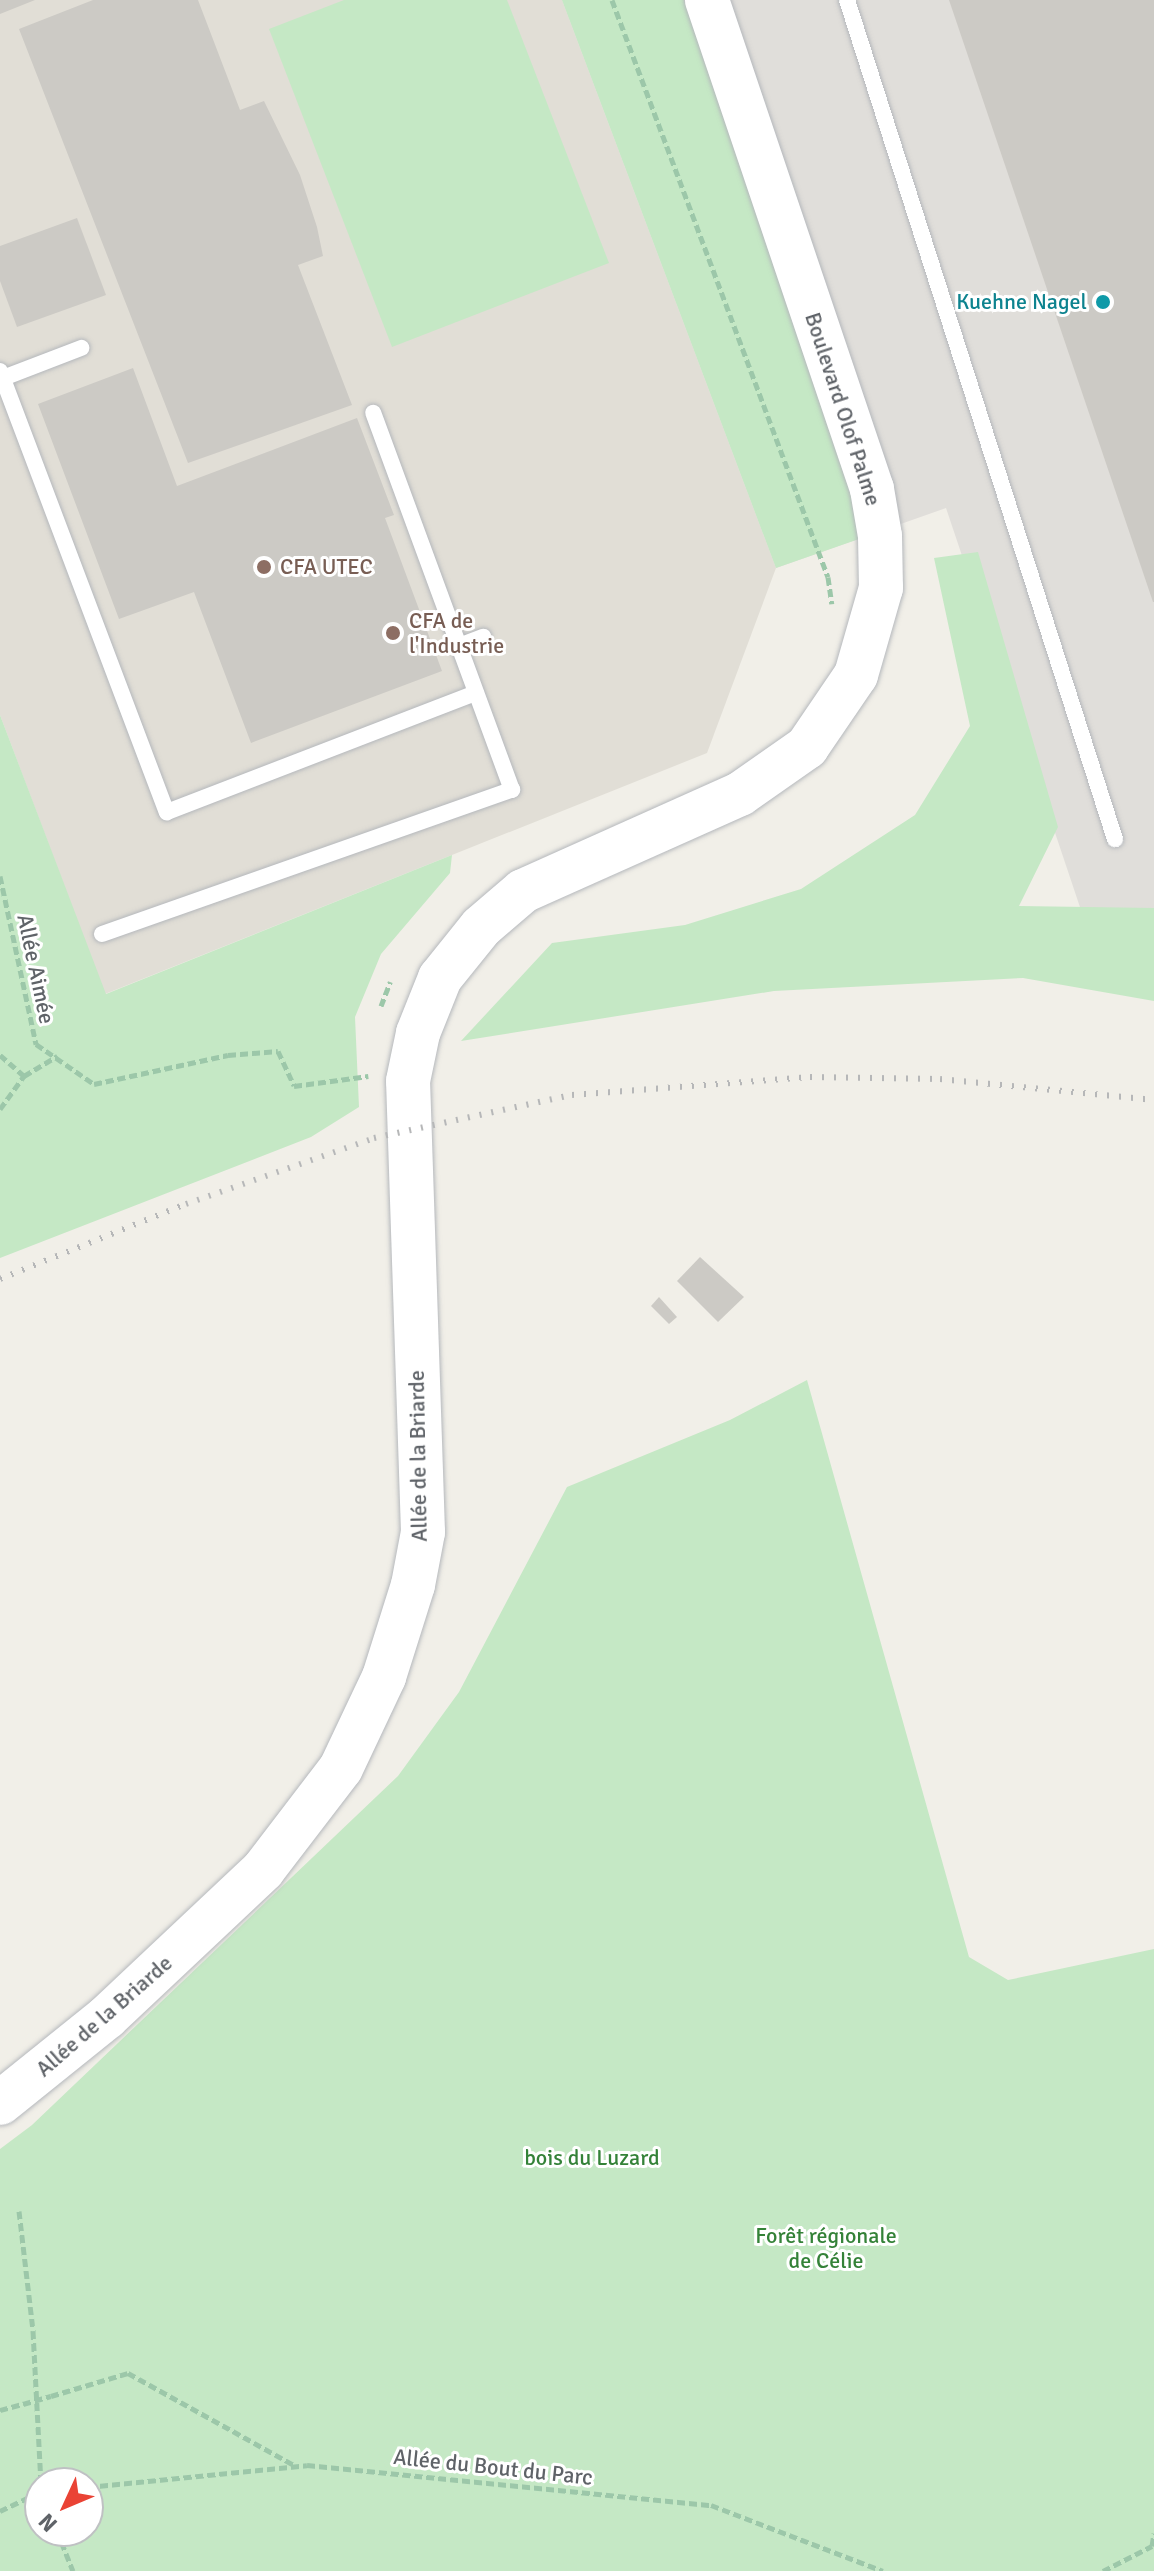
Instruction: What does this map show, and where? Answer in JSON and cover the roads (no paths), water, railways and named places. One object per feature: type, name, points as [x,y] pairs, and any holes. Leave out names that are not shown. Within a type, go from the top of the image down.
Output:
[{"type":"street","name":"Boulevard Olof Palme","points":[[407,1129],[418,1033],[440,978],[460,949],[523,891],[740,794],[807,747],[856,675],[881,588],[880,536],[872,489],[707,0]]},
{"type":"street","name":"Allée de la Briarde","points":[[0,2103],[107,2017],[263,1870],[341,1768],[378,1692],[400,1634],[423,1532],[407,1129]]},
{"type":"lane","points":[[847,0],[1115,839]]},
{"type":"lane","points":[[81,348],[1,375],[167,812],[476,693]]},
{"type":"lane","points":[[102,934],[512,790],[373,413]]},
{"type":"lane","points":[[459,646],[483,637]]},
{"type":"railway","points":[[0,1279],[186,1204],[374,1138],[572,1095],[810,1077],[940,1079],[1154,1100]]},
{"type":"place","name":"Kuehne Nagel","points":[[1103,302]]},
{"type":"place","name":"CFA UTEC","points":[[264,567]]},
{"type":"place","name":"CFA de l'Industrie","points":[[393,633]]},
{"type":"park label","name":"bois du Luzard","points":[[592,2158]]},
{"type":"park label","name":"Forêt régionale de Célie","points":[[826,2248]]}]
